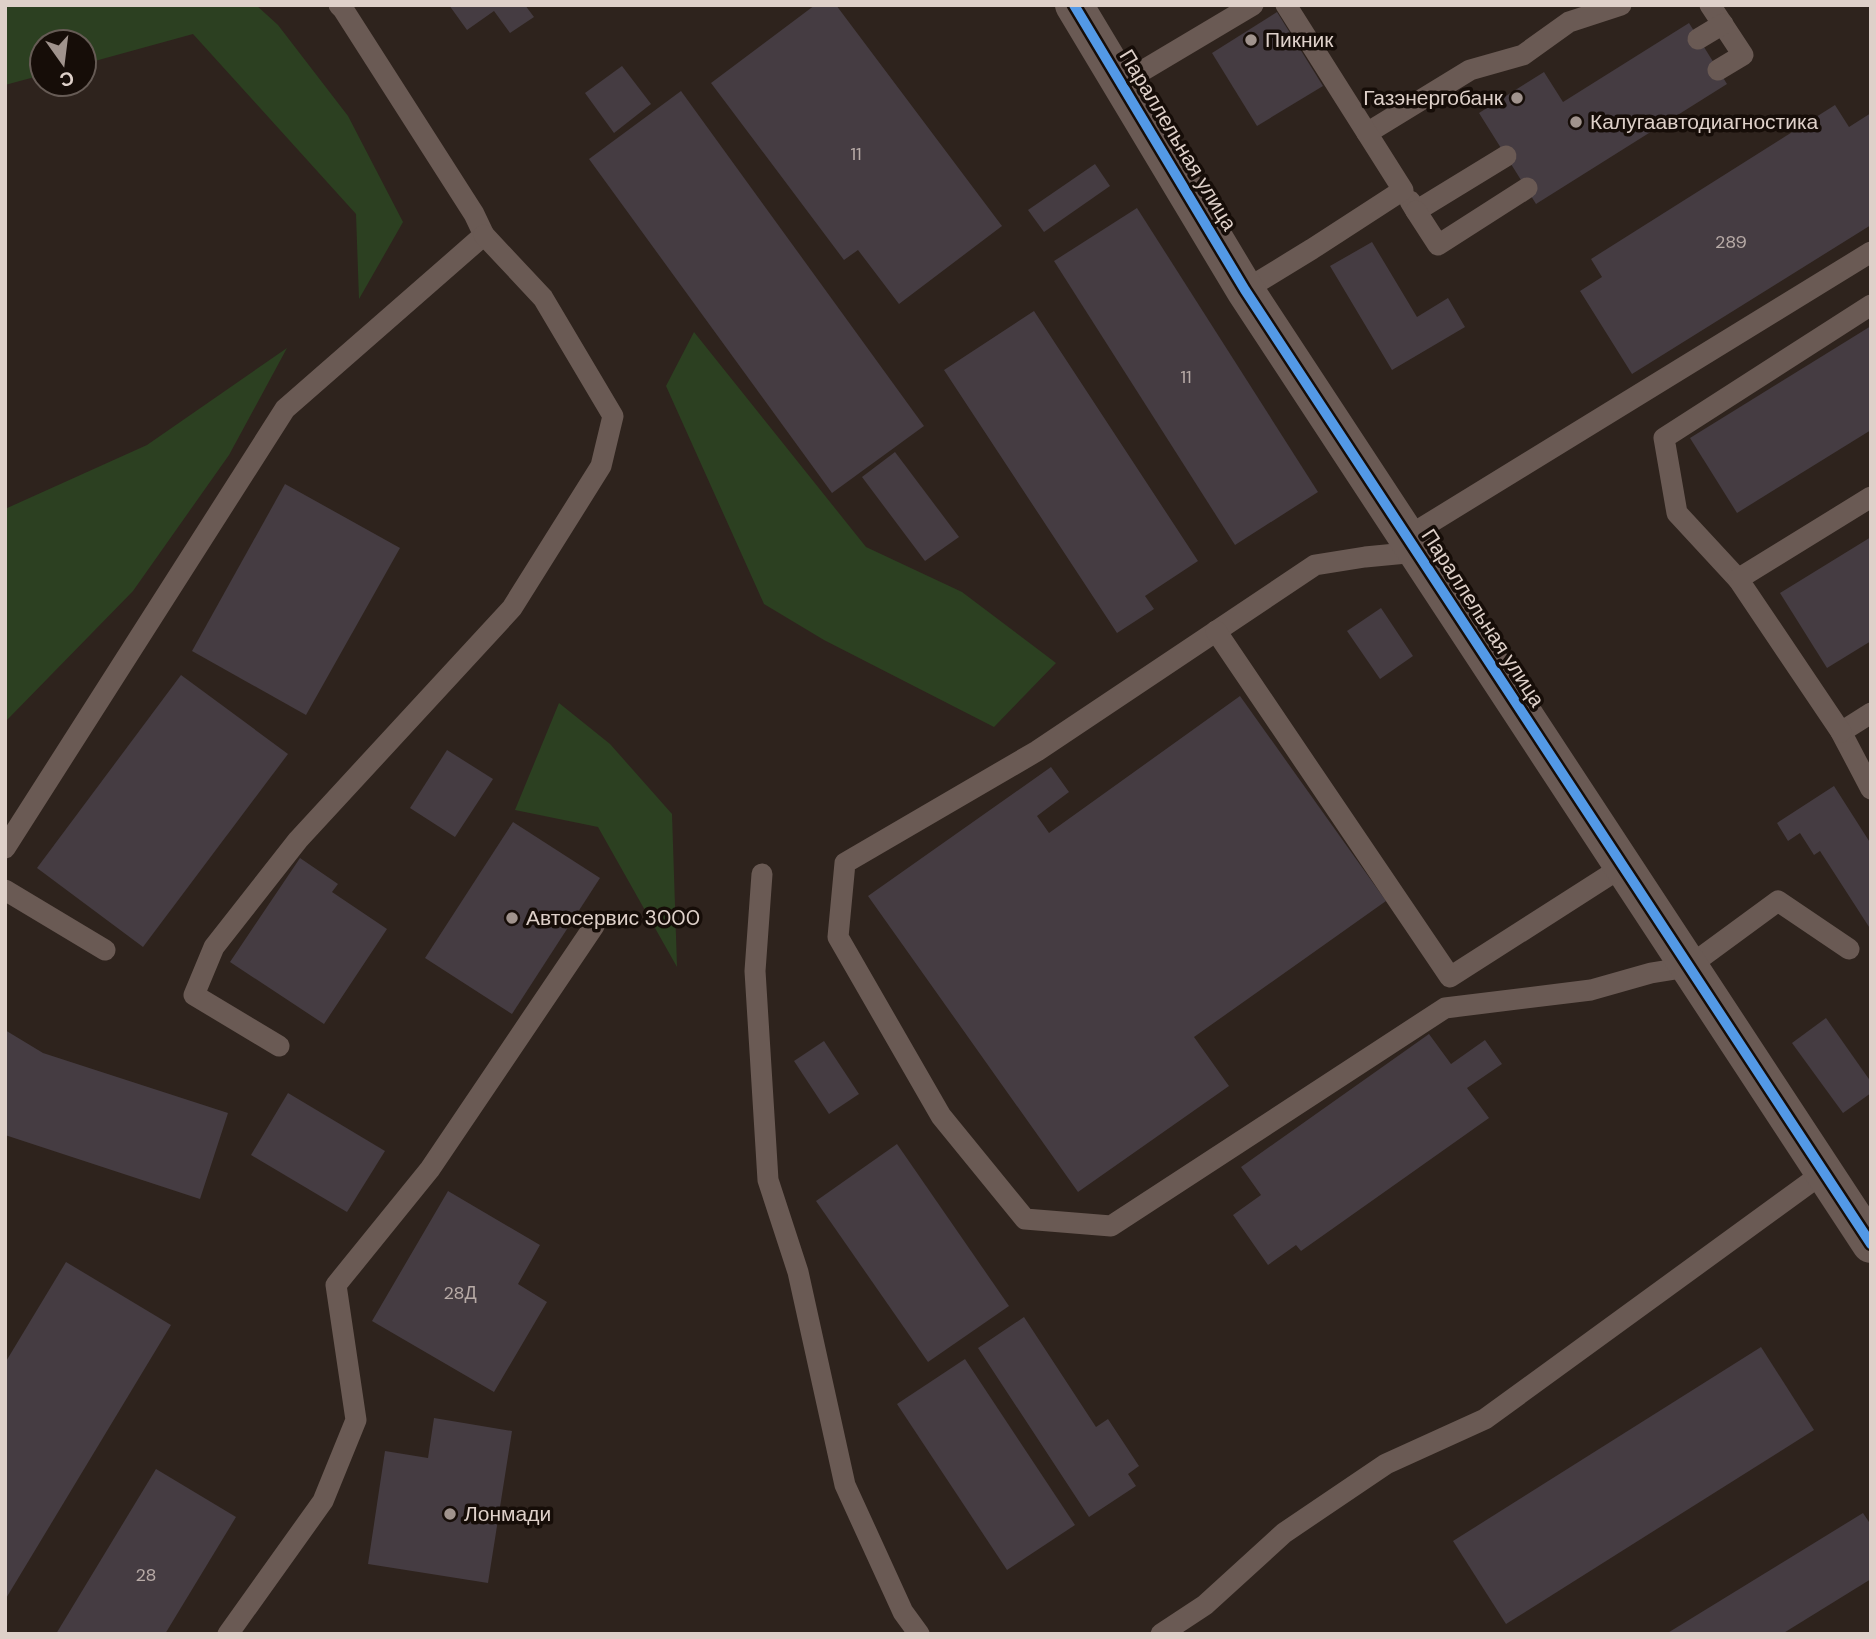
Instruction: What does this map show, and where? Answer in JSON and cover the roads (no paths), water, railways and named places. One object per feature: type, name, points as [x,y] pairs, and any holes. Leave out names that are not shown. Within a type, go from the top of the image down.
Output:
[{"type":"street","name":"Параллельная улица","points":[[1074,5],[1245,290],[1871,1244]]},
{"type":"lane","points":[[279,1046],[194,995],[214,947],[298,840],[512,608],[601,467],[613,416],[543,298],[484,235],[474,214],[339,5]]},
{"type":"lane","points":[[1122,83],[1252,5]]},
{"type":"lane","points":[[1286,5],[1438,244],[1527,188]]},
{"type":"lane","points":[[1367,133],[1470,70],[1523,55],[1569,22],[1620,5]]},
{"type":"lane","points":[[1710,5],[1743,55],[1718,70]]},
{"type":"lane","points":[[1698,39],[1723,24]]},
{"type":"lane","points":[[1416,211],[1506,156]]},
{"type":"lane","points":[[1245,290],[1403,190]]},
{"type":"lane","points":[[5,848],[285,409],[484,235]]},
{"type":"lane","points":[[1849,949],[1778,901],[1688,967],[1651,973],[1591,990],[1445,1008],[1111,1226],[1025,1219],[941,1116],[838,937],[845,863],[1037,751],[1315,565],[1365,557],[1412,545],[1871,252]]},
{"type":"lane","points":[[1871,305],[1664,438],[1677,513],[1738,579],[1841,732],[1871,789]]},
{"type":"lane","points":[[1738,579],[1871,497]]},
{"type":"lane","points":[[1216,631],[1450,977],[1622,867]]},
{"type":"lane","points":[[1841,732],[1871,713]]},
{"type":"lane","points":[[762,874],[755,971],[768,1180],[798,1272],[845,1485],[903,1612],[919,1634]]},
{"type":"lane","points":[[5,890],[105,950]]},
{"type":"lane","points":[[228,1634],[323,1501],[356,1420],[337,1285],[429,1169],[594,926]]},
{"type":"lane","points":[[1161,1634],[1205,1605],[1284,1533],[1386,1464],[1485,1419],[1823,1173]]},
{"type":"place","name":"Пикник","points":[[1251,40]]},
{"type":"place","name":"Газэнергобанк","points":[[1517,98]]},
{"type":"place","name":"Калугаавтодиагностика","points":[[1576,122]]},
{"type":"place","name":"Автосервис 3000","points":[[512,918]]},
{"type":"place","name":"Лонмади","points":[[450,1514]]}]
